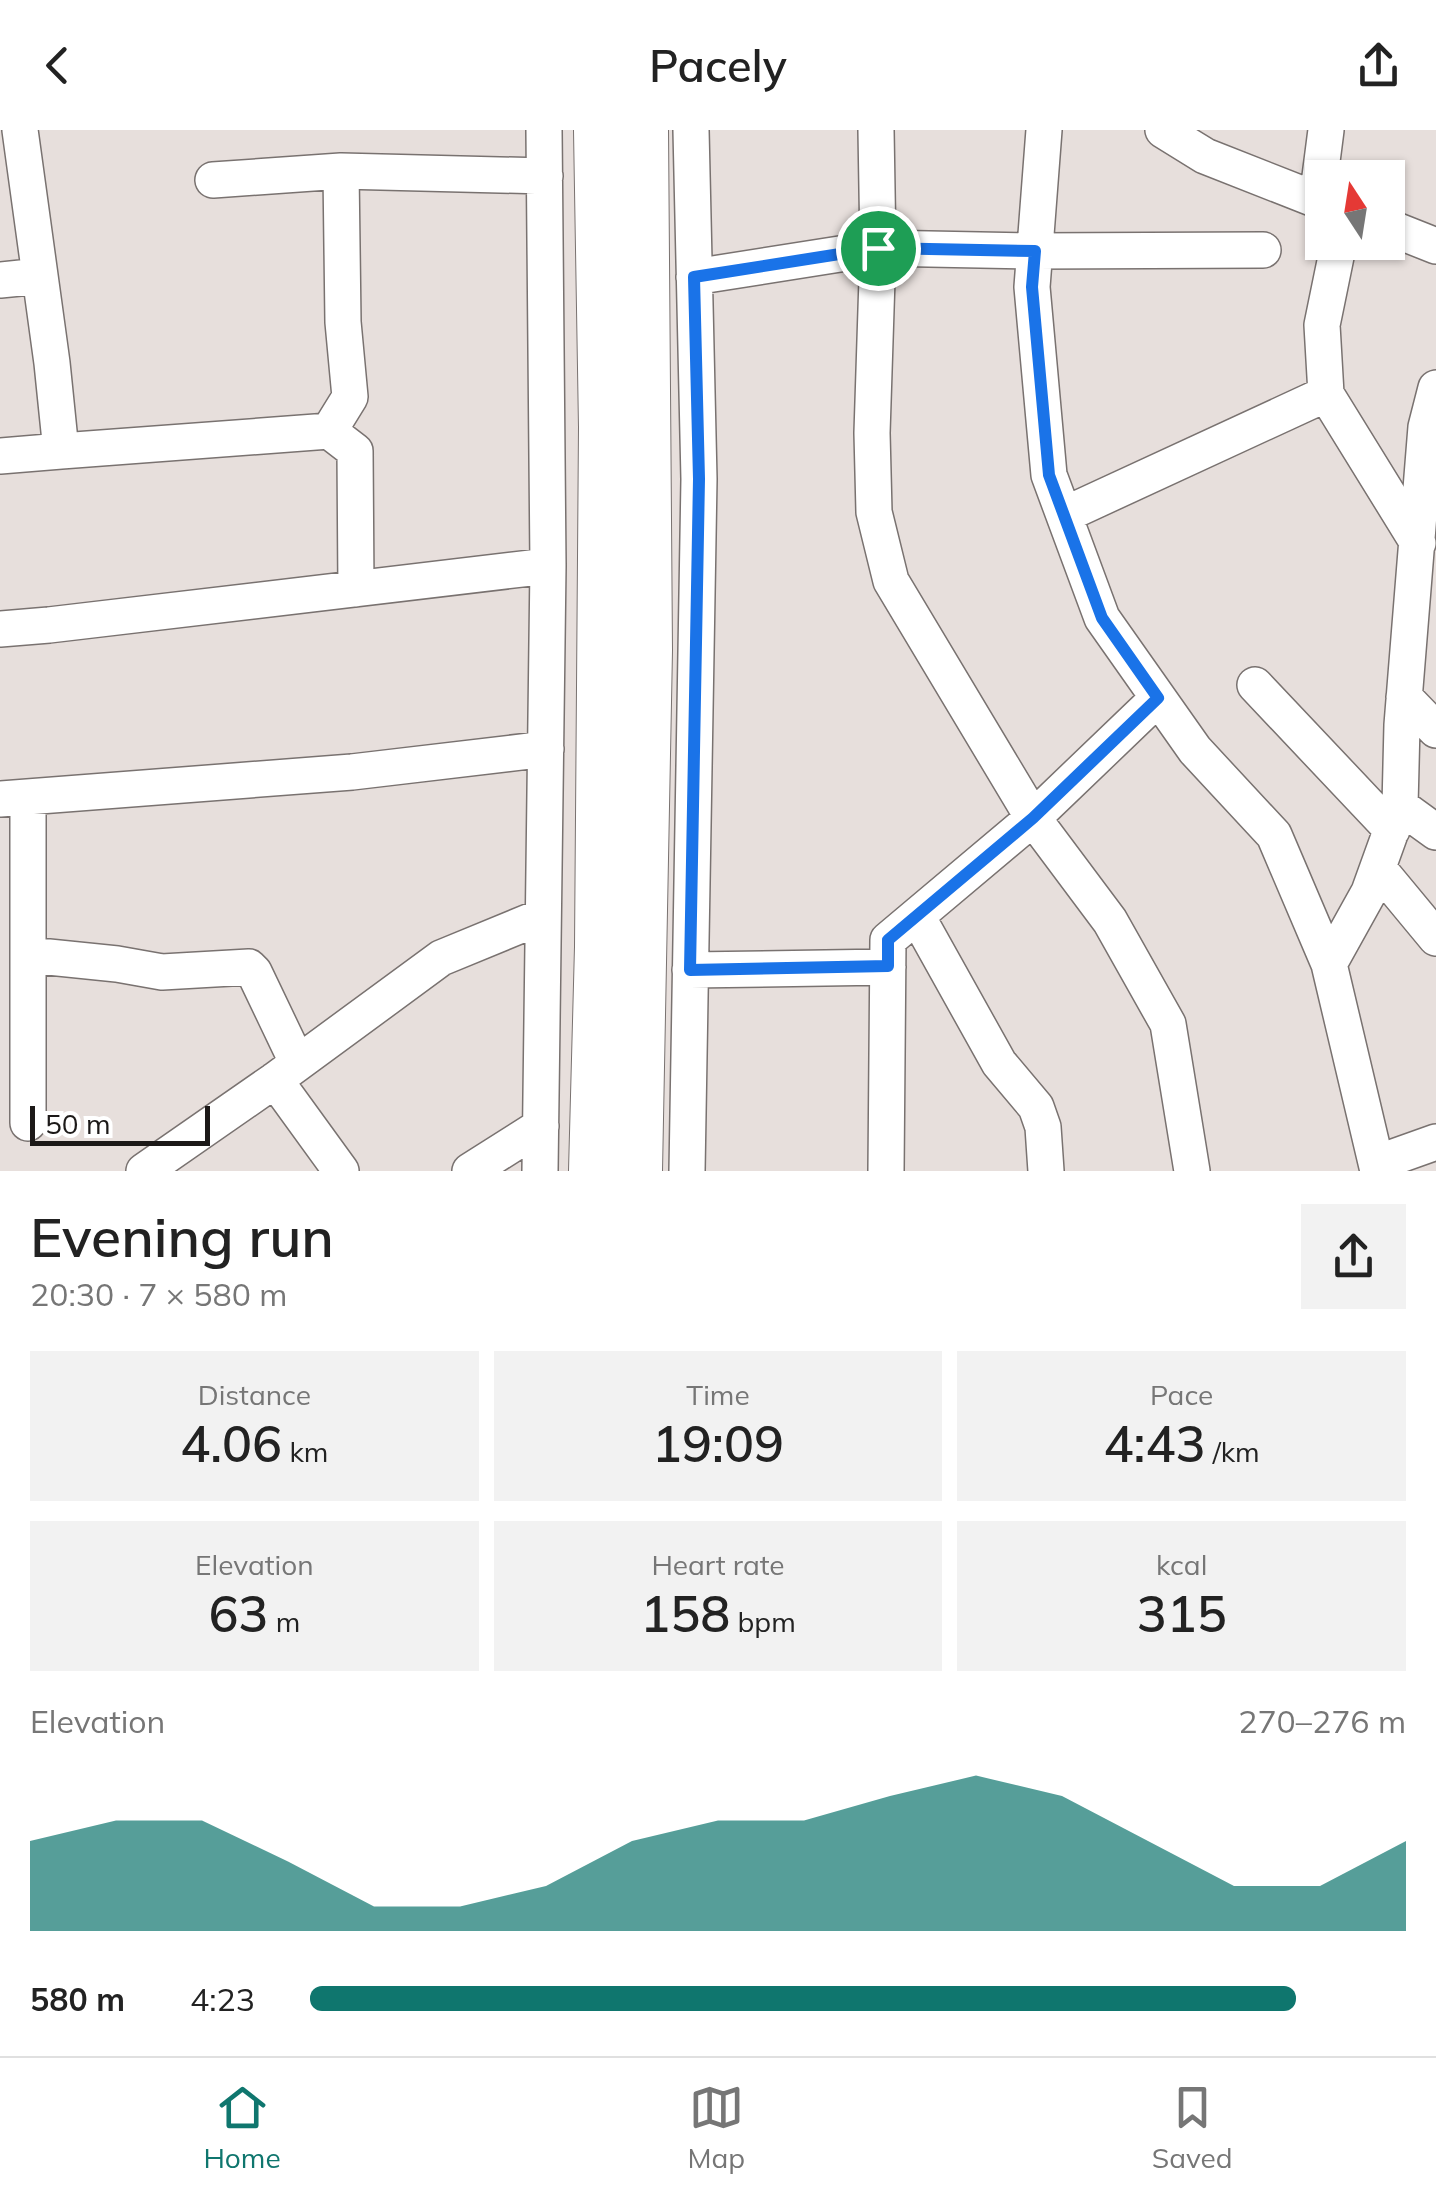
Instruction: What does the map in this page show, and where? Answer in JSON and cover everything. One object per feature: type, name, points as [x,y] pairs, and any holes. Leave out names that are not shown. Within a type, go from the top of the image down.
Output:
[{"type":"highway","points":[[594,1171],[600,966],[604,426],[599,130]]},
{"type":"highway","points":[[637,1171],[646,650],[643,130]]},
{"type":"street","points":[[20,130],[60,451]]},
{"type":"street","points":[[540,1171],[548,566],[544,130]]},
{"type":"street","points":[[687,1171],[699,479],[691,130]]},
{"type":"street","points":[[876,130],[874,512],[891,581],[1033,818],[1110,921],[1168,1024],[1192,1171]]},
{"type":"street","points":[[1044,130],[1032,287],[1049,475],[1102,618],[1195,750],[1274,835],[1329,964],[1378,1167],[1436,1142]]},
{"type":"street","points":[[1163,130],[1205,156],[1305,195]]},
{"type":"street","points":[[1323,160],[1326,130]]},
{"type":"street","points":[[214,180],[341,171],[545,176]]},
{"type":"street","points":[[330,431],[350,397],[343,322],[341,171]]},
{"type":"street","points":[[1405,234],[1436,246]]},
{"type":"street","points":[[694,277],[878,248],[1263,250]]},
{"type":"street","points":[[1335,260],[1322,325],[1326,394],[1418,543]]},
{"type":"street","points":[[0,280],[40,276]]},
{"type":"street","points":[[1329,964],[1369,892],[1396,818],[1404,697],[1424,631],[1418,543],[1436,388]]},
{"type":"street","points":[[1064,516],[1326,394]]},
{"type":"street","points":[[0,456],[330,431],[355,451],[356,589]]},
{"type":"street","points":[[0,628],[548,566]]},
{"type":"street","points":[[1255,684],[1396,818],[1436,832]]},
{"type":"street","points":[[1404,697],[1436,730]]},
{"type":"street","points":[[886,1171],[888,940],[1033,818],[1158,698]]},
{"type":"street","points":[[28,1123],[29,956],[14,798],[352,772],[546,749]]},
{"type":"street","points":[[1378,868],[1436,938]]},
{"type":"street","points":[[144,1171],[441,958],[543,916]]},
{"type":"street","points":[[917,916],[999,1063],[1036,1108],[1043,1127],[1046,1171]]},
{"type":"street","points":[[29,956],[162,972],[249,967],[286,1071],[342,1171]]},
{"type":"street","points":[[690,970],[888,966]]},
{"type":"street","points":[[470,1171],[540,1126]]},
{"type":"route","points":[[878,248],[1035,251],[1032,287],[1049,475],[1102,618],[1158,698],[1033,818],[888,940],[888,966],[690,970],[699,479],[694,277],[878,248]]}]
